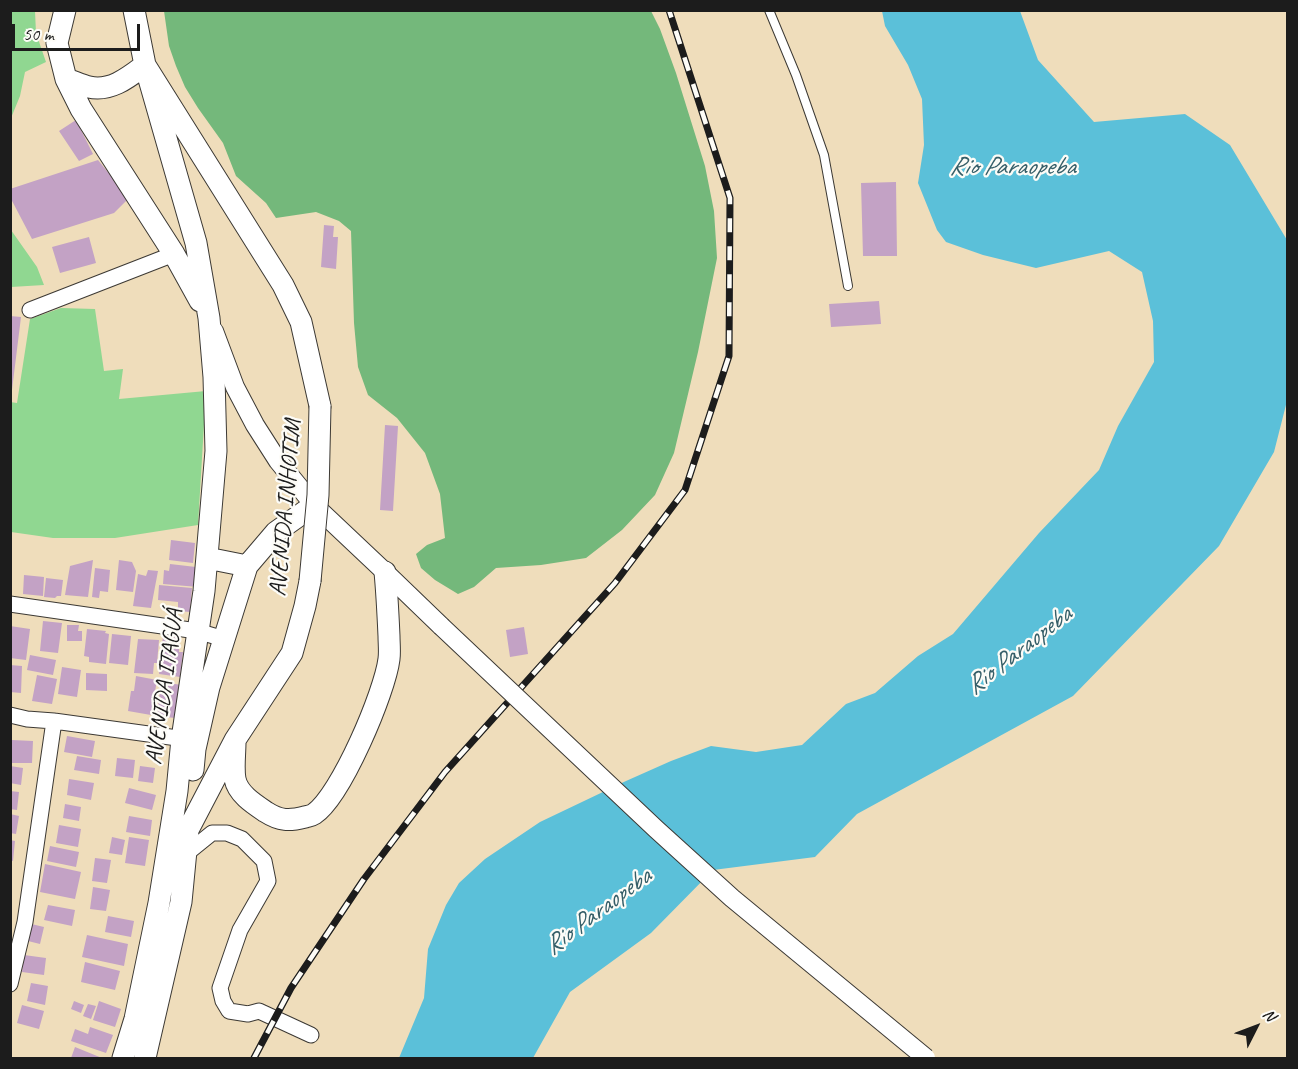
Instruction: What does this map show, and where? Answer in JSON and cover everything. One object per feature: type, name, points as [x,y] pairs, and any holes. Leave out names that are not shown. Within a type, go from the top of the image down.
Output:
[{"type":"main road","points":[[65,10],[57,44],[66,79],[81,109],[174,254],[209,318]]},
{"type":"main road","name":"AVENIDA INHOTIM","points":[[134,10],[145,65],[283,285],[302,321],[320,406],[318,495],[305,606],[292,653],[235,740],[188,830],[181,902],[145,1059]]},
{"type":"main road","points":[[66,79],[90,87],[107,87],[125,80],[145,65]]},
{"type":"main road","name":"AVENIDA ITAGUÁ","points":[[123,1059],[135,1019],[159,903],[177,791],[189,740],[197,631],[207,558],[216,451],[214,377],[209,318],[196,243],[145,65]]},
{"type":"main road","points":[[188,830],[195,749],[189,740],[209,687],[247,566],[276,531],[314,505]]},
{"type":"main road","points":[[207,558],[247,566]]},
{"type":"main road","points":[[235,740],[235,780],[250,801],[285,821],[313,815],[320,808],[333,793],[363,735],[382,686],[389,659],[385,572]]},
{"type":"street","points":[[30,310],[174,254]]},
{"type":"street","points":[[209,318],[235,387],[255,425],[278,461],[314,505],[647,821],[732,898],[926,1059]]},
{"type":"street","points":[[10,604],[197,631],[224,639]]},
{"type":"street","points":[[10,715],[189,740]]},
{"type":"street","points":[[10,724],[27,719]]},
{"type":"street","points":[[10,984],[25,922],[54,721]]},
{"type":"street","points":[[186,854],[212,833],[227,833],[242,839],[264,861],[268,881],[240,930],[220,988],[229,1011],[248,1014],[259,1011],[311,1035]]},
{"type":"lane","points":[[769,10],[796,75],[824,154],[848,286]]},
{"type":"green space","points":[[11,10],[35,11],[36,33],[46,62],[25,72],[20,96],[11,118]]},
{"type":"green space","points":[[164,11],[651,11],[676,73],[705,166],[714,211],[717,258],[674,453],[655,495],[622,530],[586,558],[541,565],[496,568],[474,587],[458,594],[421,568],[416,554],[427,545],[445,538],[440,494],[425,453],[397,418],[368,395],[358,367],[351,231],[339,221],[316,212],[276,218],[266,203],[236,176],[223,143],[185,87],[169,46]]},
{"type":"green space","points":[[11,230],[37,267],[44,285],[11,287]]},
{"type":"green space","points":[[61,308],[95,309],[104,371],[123,369],[119,399],[206,391],[198,525],[115,538],[53,538],[11,532],[10,402],[17,403],[30,319]]},
{"type":"water","name":"Rio Paraopeba","points":[[882,11],[1020,11],[1038,60],[1094,122],[1185,114],[1230,145],[1287,240],[1288,397],[1274,452],[1219,546],[1073,696],[857,814],[815,857],[713,870],[651,933],[570,992],[533,1058],[399,1058],[424,998],[428,949],[446,905],[459,883],[485,859],[540,822],[671,761],[711,746],[756,752],[802,745],[846,704],[875,693],[918,656],[953,634],[1039,533],[1099,470],[1118,426],[1154,362],[1153,321],[1142,272],[1109,251],[1036,268],[983,255],[946,242],[937,230],[918,183],[924,145],[922,99],[908,65],[885,26]]},
{"type":"building","points":[[76,120],[93,154],[79,161],[59,131]]},
{"type":"building","points":[[98,160],[129,198],[114,213],[32,239],[10,197],[10,189]]},
{"type":"building","points":[[896,182],[897,256],[863,256],[861,183]]},
{"type":"building","points":[[324,225],[334,226],[333,237],[338,237],[336,269],[321,267]]},
{"type":"building","points":[[89,237],[96,263],[60,273],[52,247]]},
{"type":"building","points":[[879,301],[881,324],[831,327],[829,304]]},
{"type":"building","points":[[10,316],[21,317],[12,390],[10,390]]},
{"type":"building","points":[[385,425],[398,426],[393,511],[380,510]]},
{"type":"building","points":[[171,540],[195,543],[193,563],[169,560]]},
{"type":"building","points":[[93,560],[88,597],[65,595],[70,566]]},
{"type":"building","points":[[119,560],[132,562],[136,571],[133,592],[116,590]]},
{"type":"building","points":[[170,564],[196,567],[198,587],[163,584],[164,570],[169,571]]},
{"type":"building","points":[[95,568],[110,570],[108,592],[100,591],[99,598],[92,597]]},
{"type":"building","points":[[148,570],[158,571],[151,608],[133,606],[138,574],[146,576]]},
{"type":"building","points":[[24,575],[44,577],[43,596],[23,594]]},
{"type":"building","points":[[46,578],[63,580],[61,596],[44,597]]},
{"type":"building","points":[[159,585],[192,588],[190,612],[178,611],[178,602],[158,600]]},
{"type":"building","points":[[43,621],[62,623],[58,653],[40,651]]},
{"type":"building","points":[[67,625],[79,625],[78,631],[82,631],[82,641],[67,641]]},
{"type":"building","points":[[10,626],[30,629],[26,660],[10,658]]},
{"type":"building","points":[[524,627],[528,654],[510,657],[506,630]]},
{"type":"building","points":[[87,629],[106,631],[105,633],[109,634],[106,664],[89,662],[89,657],[84,656]]},
{"type":"building","points":[[112,634],[131,636],[128,665],[109,663]]},
{"type":"building","points":[[163,636],[180,638],[179,652],[183,652],[180,677],[159,674]]},
{"type":"building","points":[[138,639],[159,640],[157,663],[154,663],[153,674],[134,673]]},
{"type":"building","points":[[30,655],[56,660],[53,675],[27,670]]},
{"type":"building","points":[[10,665],[22,666],[21,693],[10,692]]},
{"type":"building","points":[[62,667],[81,670],[77,697],[58,694]]},
{"type":"building","points":[[86,673],[107,674],[107,691],[86,690]]},
{"type":"building","points":[[37,675],[57,679],[52,704],[32,701]]},
{"type":"building","points":[[136,676],[157,680],[151,715],[128,711]]},
{"type":"building","points":[[161,682],[182,685],[184,719],[157,716]]},
{"type":"building","points":[[67,736],[95,741],[92,757],[64,752]]},
{"type":"building","points":[[12,740],[33,741],[32,763],[12,763]]},
{"type":"building","points":[[77,756],[101,760],[99,774],[74,770]]},
{"type":"building","points":[[117,758],[135,760],[133,778],[115,776]]},
{"type":"building","points":[[10,766],[23,768],[21,785],[10,783]]},
{"type":"building","points":[[140,766],[155,768],[153,783],[138,781]]},
{"type":"building","points":[[69,779],[94,783],[91,800],[67,795]]},
{"type":"building","points":[[129,788],[156,795],[152,810],[125,803]]},
{"type":"building","points":[[10,791],[19,792],[17,810],[10,809]]},
{"type":"building","points":[[65,804],[81,807],[79,821],[63,818]]},
{"type":"building","points":[[10,814],[19,816],[16,834],[10,833]]},
{"type":"building","points":[[129,816],[152,820],[150,836],[126,832]]},
{"type":"building","points":[[59,825],[81,829],[78,847],[56,843]]},
{"type":"building","points":[[112,837],[125,840],[122,855],[109,853]]},
{"type":"building","points":[[129,837],[149,840],[145,866],[125,863]]},
{"type":"building","points":[[10,840],[15,841],[13,861],[10,860]]},
{"type":"building","points":[[50,846],[79,852],[76,867],[47,861]]},
{"type":"building","points":[[95,858],[111,860],[107,883],[92,881]]},
{"type":"building","points":[[45,864],[81,872],[75,899],[40,892]]},
{"type":"building","points":[[93,887],[110,890],[106,911],[90,909]]},
{"type":"building","points":[[48,905],[75,910],[72,926],[44,920]]},
{"type":"building","points":[[108,916],[134,921],[131,937],[105,932]]},
{"type":"building","points":[[27,923],[44,927],[40,944],[24,940]]},
{"type":"building","points":[[87,935],[128,944],[124,966],[82,957]]},
{"type":"building","points":[[24,955],[46,958],[44,975],[22,972]]},
{"type":"building","points":[[85,962],[120,971],[115,990],[81,982]]},
{"type":"building","points":[[31,983],[48,986],[45,1005],[27,1001]]},
{"type":"building","points":[[74,1001],[84,1005],[81,1013],[71,1009]]},
{"type":"building","points":[[99,1001],[121,1009],[115,1027],[93,1020]]},
{"type":"building","points":[[88,1004],[96,1006],[91,1019],[83,1016]]},
{"type":"building","points":[[22,1005],[44,1011],[39,1029],[17,1023]]},
{"type":"building","points":[[90,1027],[113,1035],[106,1053],[71,1041],[75,1029],[88,1034]]},
{"type":"building","points":[[75,1047],[102,1058],[71,1058]]},
{"type":"railway","points":[[254,1058],[291,988],[364,879],[445,772],[615,583],[685,490],[729,356],[730,198],[669,10]]}]
